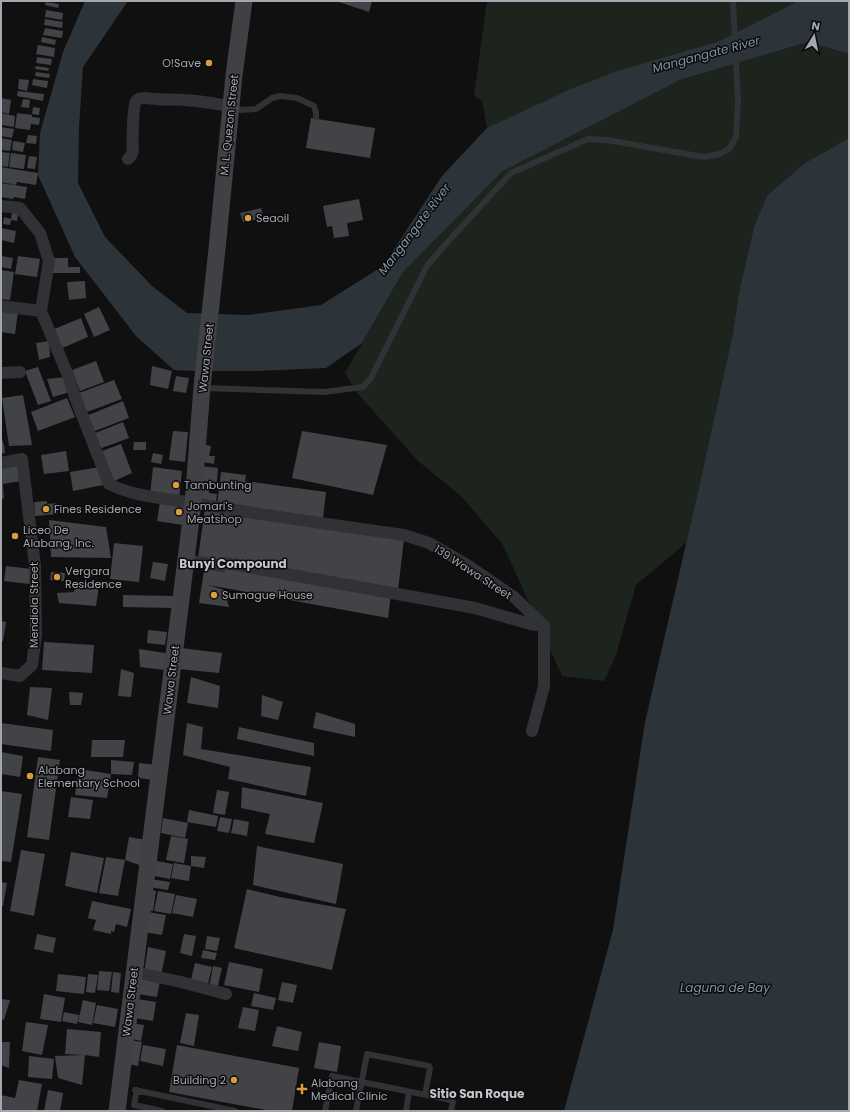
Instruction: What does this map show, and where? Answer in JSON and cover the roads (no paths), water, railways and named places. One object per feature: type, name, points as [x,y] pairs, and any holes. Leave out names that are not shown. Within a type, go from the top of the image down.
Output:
[{"type":"main road","name":"M. L. Quezon Street","points":[[217,249],[231,107],[244,1]]},
{"type":"main road","name":"Wawa Street","points":[[116,1111],[193,504],[203,383],[217,249]]},
{"type":"street","points":[[128,159],[133,150],[134,108],[136,100],[146,98],[183,99],[231,107]]},
{"type":"street","points":[[1,206],[20,208],[40,233],[49,261],[41,311],[1,306]]},
{"type":"street","name":"139 Wawa Street","points":[[41,311],[110,484],[121,490],[145,496],[404,535],[429,543],[467,565],[514,598],[544,626]]},
{"type":"street","points":[[1,373],[20,372]]},
{"type":"street","name":"Mendiola Street","points":[[1,463],[22,459],[35,566],[36,635],[32,665],[20,676],[1,673]]},
{"type":"street","points":[[186,560],[222,566],[226,563],[391,592],[475,608],[530,624],[544,626],[544,686],[532,732]]},
{"type":"street","points":[[134,972],[181,982],[226,994]]},
{"type":"lane","points":[[203,383],[324,392],[363,387],[371,378],[427,266],[511,173],[588,139],[606,140],[704,157],[720,154],[730,148],[736,137],[738,102],[733,1]]},
{"type":"lane","points":[[231,107],[241,110],[256,108],[272,98],[280,96],[297,98],[314,106],[316,117]]},
{"type":"lane","points":[[356,1111],[367,1054],[430,1066],[425,1095]]},
{"type":"lane","points":[[325,1111],[332,1076],[451,1100],[453,1102],[451,1111]]},
{"type":"lane","points":[[162,1111],[134,1105],[136,1090],[220,1110],[235,1111]]},
{"type":"lane","points":[[406,1111],[408,1092]]},
{"type":"water","name":"Mangangate River","points":[[85,1],[128,1],[83,67],[79,127],[78,183],[105,237],[152,286],[187,313],[248,315],[321,305],[383,266],[442,176],[487,128],[573,88],[623,69],[717,42],[798,1],[849,1],[849,54],[808,42],[680,80],[503,171],[403,272],[362,343],[326,368],[256,371],[174,370],[136,336],[75,257],[38,175],[40,133],[63,52]]},
{"type":"water","name":"Laguna de Bay","points":[[849,138],[849,1111],[564,1111],[613,930],[645,722],[698,492],[733,333],[739,292],[754,227],[767,196],[805,163]]},
{"type":"place","name":"O!Save","points":[[209,63]]},
{"type":"place","name":"Seaoil","points":[[248,218]]},
{"type":"place","name":"Tambunting","points":[[176,485]]},
{"type":"place","name":"Fines Residence","points":[[46,509]]},
{"type":"place","name":"Jomari's Meatshop","points":[[179,512]]},
{"type":"place","name":"Liceo De Alabang, Inc.","points":[[15,536]]},
{"type":"place","name":"Vergara Residence","points":[[57,577]]},
{"type":"place","name":"Sumague House","points":[[214,595]]},
{"type":"place","name":"Alabang Elementary School","points":[[30,776]]},
{"type":"place","name":"Building 2","points":[[234,1080]]},
{"type":"place","name":"Alabang Medical Clinic","points":[[302,1089]]},
{"type":"district","name":"Bunyi Compound","points":[[233,563]]},
{"type":"district","name":"Sitio San Roque","points":[[477,1093]]}]
